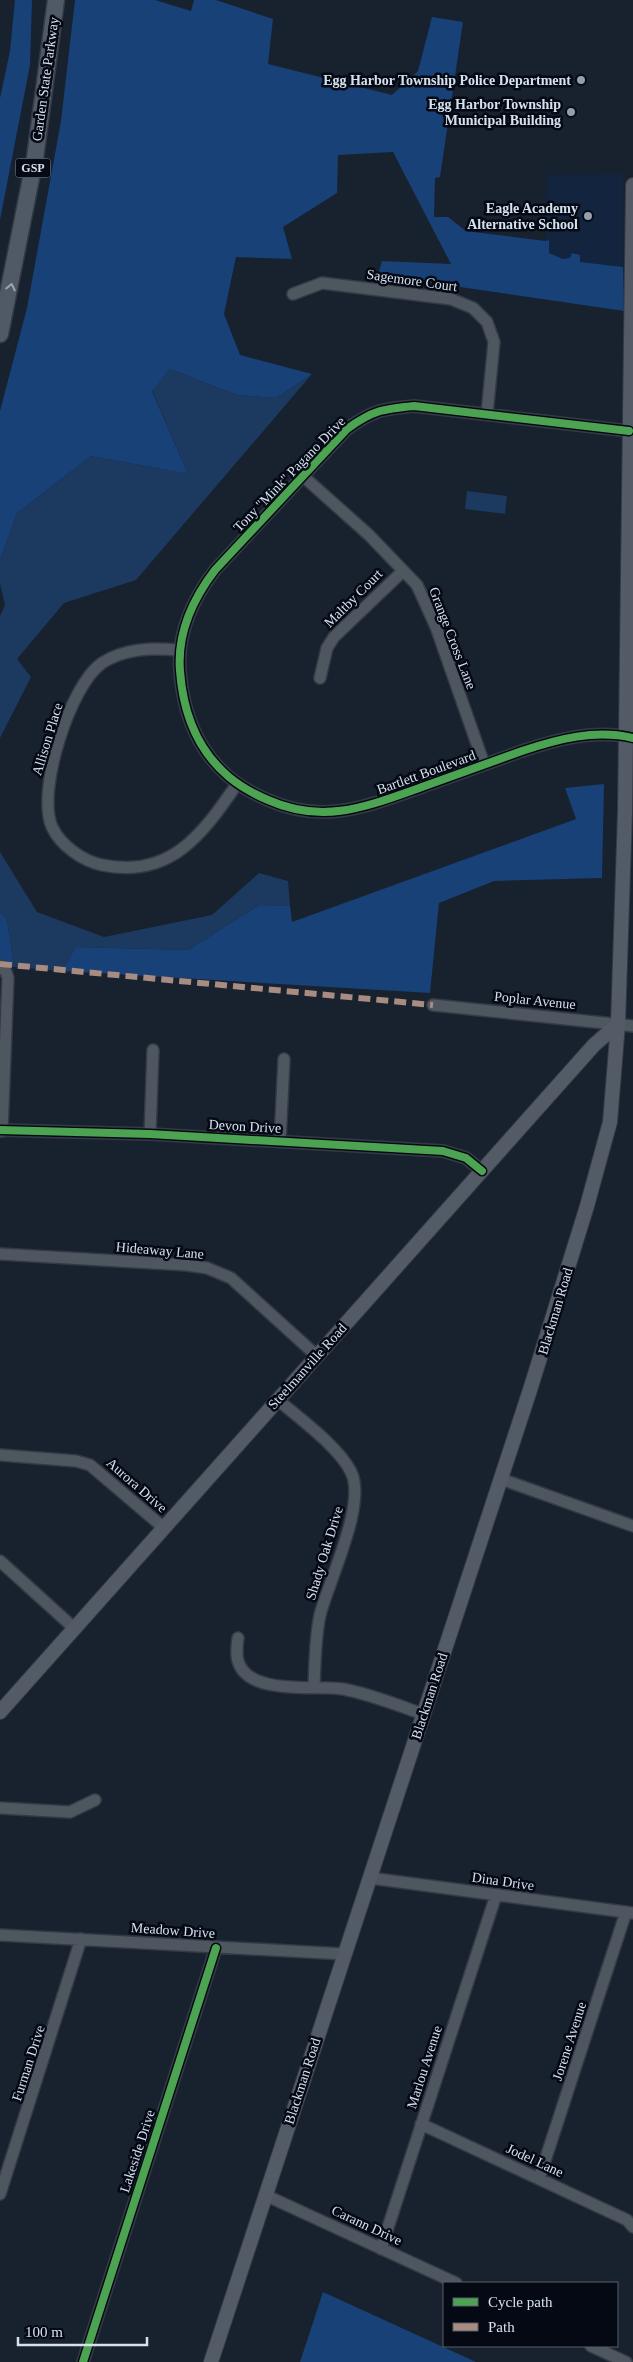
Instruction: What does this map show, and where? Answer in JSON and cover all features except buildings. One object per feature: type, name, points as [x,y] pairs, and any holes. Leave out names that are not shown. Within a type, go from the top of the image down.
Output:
[{"type":"highway","name":"Garden State Parkway","points":[[0,334],[35,158],[56,0]]},
{"type":"main road","name":"Blackman Road","points":[[211,2362],[501,1479],[603,1152],[612,1103],[628,881],[630,737],[629,431],[633,185]]},
{"type":"main road","name":"Steelmanville Road","points":[[0,1712],[594,1045],[618,1024]]},
{"type":"street","name":"Sagemore Court","points":[[293,294],[322,283],[451,299],[473,308],[487,322],[494,342],[487,414]]},
{"type":"street","name":"Tony \"Mink\" Pagano Drive","points":[[237,784],[220,770],[205,751],[194,732],[181,695],[178,650],[188,612],[201,588],[215,570],[304,477],[347,428],[367,415],[385,408],[414,406],[629,431]]},
{"type":"street","name":"Grange Cross Lane","points":[[304,477],[369,535],[417,585],[426,602],[484,764]]},
{"type":"street","name":"Maltby Court","points":[[320,678],[327,648],[334,637],[403,571]]},
{"type":"street","name":"Allison Place","points":[[178,650],[131,650],[101,664],[90,674],[78,692],[53,761],[48,796],[52,827],[64,843],[77,854],[93,863],[116,868],[137,868],[152,865],[172,857],[185,848],[196,837],[237,784]]},
{"type":"street","name":"Bartlett Boulevard","points":[[237,784],[281,806],[304,812],[326,813],[371,805],[549,742],[596,734],[630,737]]},
{"type":"street","points":[[0,966],[6,972],[8,984],[1,1131]]},
{"type":"street","name":"Poplar Avenue","points":[[433,1005],[633,1026]]},
{"type":"street","points":[[150,1134],[153,1050]]},
{"type":"street","points":[[280,1141],[284,1059]]},
{"type":"street","name":"Devon Drive","points":[[1,1131],[150,1134],[443,1150],[466,1158],[482,1171]]},
{"type":"street","name":"Hideaway Lane","points":[[0,1254],[176,1264],[212,1269],[231,1278],[317,1356]]},
{"type":"street","name":"Shady Oak Drive","points":[[278,1400],[338,1453],[352,1473],[356,1484],[354,1510],[320,1616],[314,1687]]},
{"type":"street","name":"Aurora Drive","points":[[0,1455],[76,1461],[90,1465],[164,1528]]},
{"type":"street","points":[[501,1479],[633,1526]]},
{"type":"street","points":[[0,1561],[74,1628]]},
{"type":"street","points":[[238,1638],[238,1662],[244,1672],[253,1679],[277,1686],[352,1691],[423,1714]]},
{"type":"street","points":[[0,1808],[70,1812],[95,1800]]},
{"type":"street","name":"Dina Drive","points":[[370,1878],[630,1913]]},
{"type":"street","name":"Marlou Avenue","points":[[381,2248],[496,1895]]},
{"type":"street","name":"Jorene Avenue","points":[[539,2179],[630,1913]]},
{"type":"street","name":"Meadow Drive","points":[[0,1935],[344,1954]]},
{"type":"street","name":"Furman Drive","points":[[0,2194],[4,2167],[81,1939]]},
{"type":"street","name":"Lakeside Drive","points":[[83,2362],[216,1948]]},
{"type":"street","name":"Jodel Lane","points":[[421,2124],[627,2220],[633,2227]]},
{"type":"street","name":"Carann Drive","points":[[266,2195],[454,2282]]},
{"type":"street","points":[[593,2347],[626,2362]]},
{"type":"shaded area","points":[[15,0],[32,0],[30,65],[0,220],[0,98],[10,51]]},
{"type":"shaded area","points":[[75,0],[155,0],[191,11],[194,0],[216,0],[273,19],[268,64],[392,95],[418,71],[432,17],[463,22],[440,177],[435,178],[434,217],[448,217],[466,231],[549,240],[549,253],[563,259],[570,258],[572,253],[580,255],[580,262],[623,267],[624,311],[378,275],[382,261],[451,264],[393,152],[338,155],[337,193],[283,227],[292,259],[236,257],[224,314],[240,355],[312,374],[276,398],[237,395],[170,369],[152,391],[188,474],[91,456],[17,513],[0,560],[0,411],[27,308],[61,121]]},
{"type":"shaded area","points":[[623,174],[623,264],[625,276],[545,275],[547,175]]},
{"type":"shaded area","points":[[170,369],[237,395],[276,398],[312,374],[136,580],[64,603],[17,659],[31,677],[0,738],[0,616],[5,605],[0,584],[0,560],[17,513],[91,456],[188,474],[152,390]]},
{"type":"shaded area","points":[[467,491],[507,496],[505,514],[465,509]]},
{"type":"shaded area","points":[[604,784],[602,878],[494,881],[439,903],[430,993],[62,971],[76,947],[188,950],[259,905],[290,906],[292,922],[576,819],[565,788]]},
{"type":"shaded area","points":[[0,852],[37,912],[104,937],[212,915],[259,873],[288,881],[290,906],[259,905],[188,950],[76,947],[62,971],[14,967],[7,919],[0,913]]},
{"type":"shaded area","points":[[0,913],[7,919],[14,967],[0,965]]},
{"type":"shaded area","points":[[323,2292],[476,2362],[300,2362]]},
{"type":"marked path","points":[[0,964],[433,1005]]},
{"type":"cycle path","points":[[629,431],[414,406],[371,414],[347,429],[215,570],[199,593],[188,618],[181,643],[180,671],[188,715],[200,742],[218,766],[234,781],[258,795],[288,807],[308,811],[346,810],[383,801],[522,751],[563,739],[591,735],[619,735],[633,738]]},
{"type":"cycle path","points":[[0,1130],[150,1134],[443,1151],[466,1158],[482,1171]]},
{"type":"cycle path","points":[[83,2362],[216,1948]]},
{"type":"place","name":"Egg Harbor Township Police Department","points":[[581,80]]},
{"type":"place","name":"Egg Harbor Township Municipal Building","points":[[571,112]]},
{"type":"place","name":"Eagle Academy Alternative School","points":[[588,216]]}]
